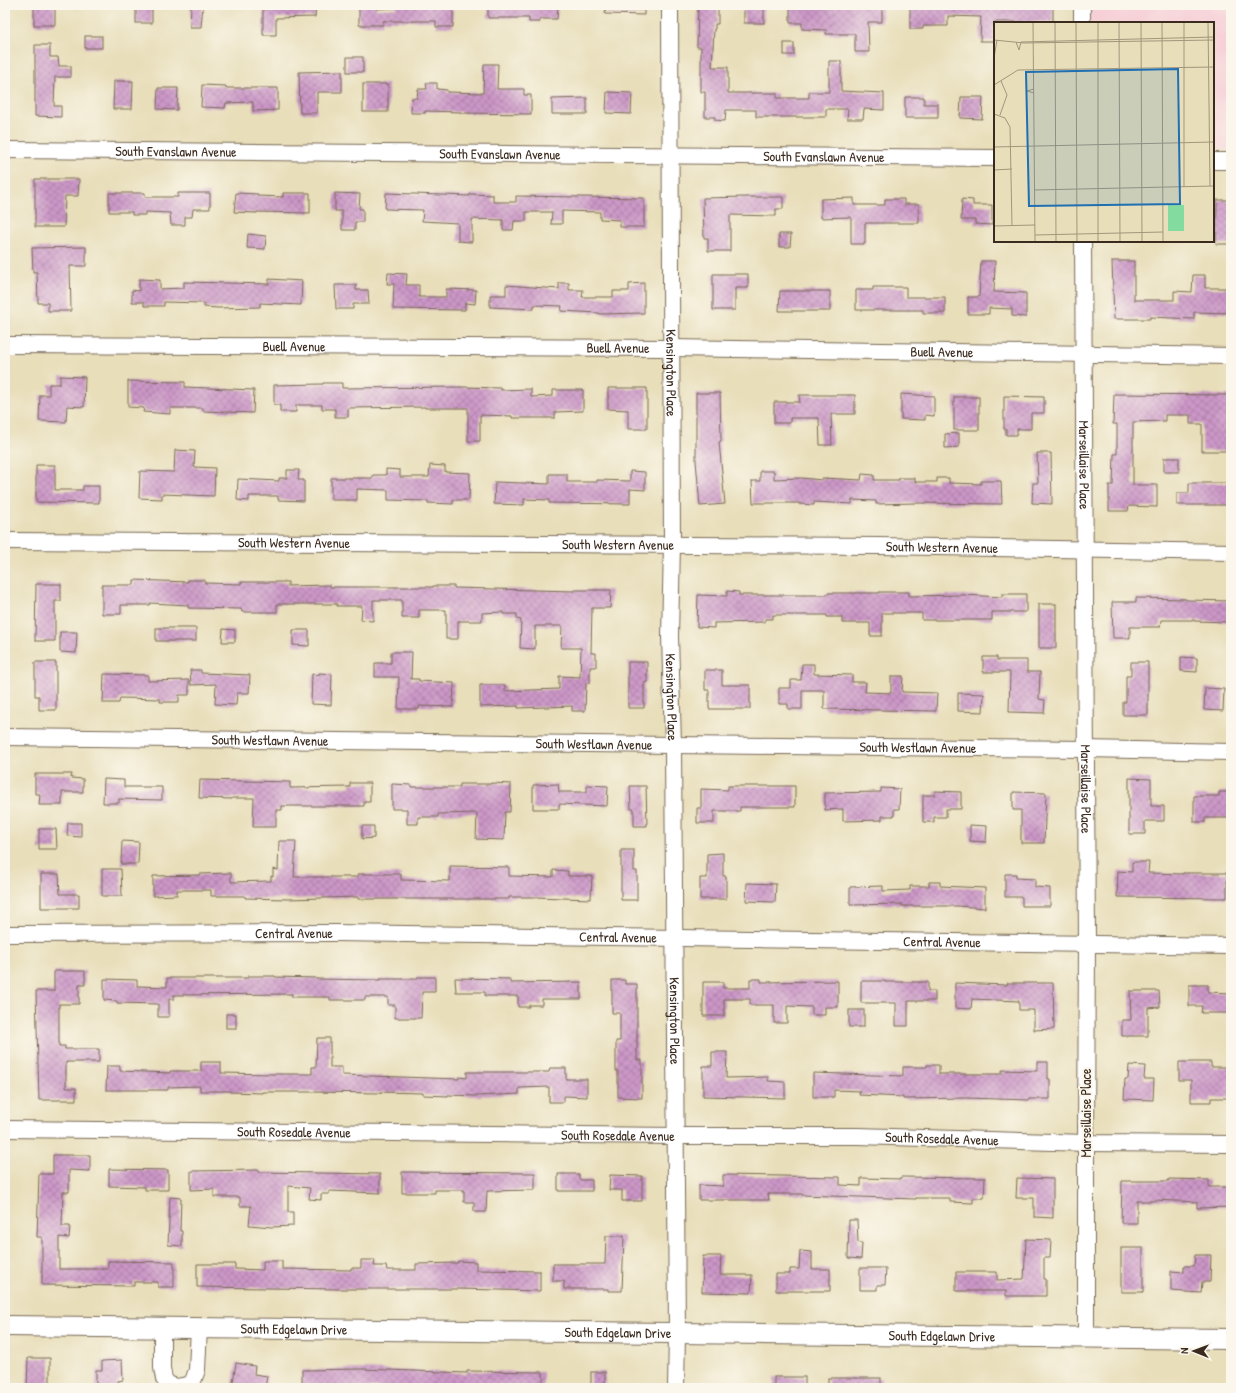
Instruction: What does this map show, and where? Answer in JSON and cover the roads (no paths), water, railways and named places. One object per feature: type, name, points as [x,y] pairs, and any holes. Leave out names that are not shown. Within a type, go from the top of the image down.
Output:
[{"type":"street","name":"Kensington Place","points":[[670,5],[672,545],[670,636],[673,745],[677,1334],[676,1388]]},
{"type":"street","points":[[1082,5],[1082,22]]},
{"type":"street","name":"South Evanslawn Avenue","points":[[5,150],[994,158]]},
{"type":"street","points":[[1214,161],[1231,161]]},
{"type":"street","name":"Marseillaise Place","points":[[1083,242],[1086,550],[1086,1337]]},
{"type":"street","name":"Buell Avenue","points":[[5,344],[671,348],[1231,356]]},
{"type":"street","name":"South Western Avenue","points":[[5,541],[878,546],[1231,552]]},
{"type":"street","name":"South Westlawn Avenue","points":[[5,737],[1086,749],[1231,752]]},
{"type":"street","name":"Central Avenue","points":[[5,934],[334,933],[1231,946]]},
{"type":"street","name":"South Rosedale Avenue","points":[[5,1129],[676,1136],[858,1136],[1086,1143],[1231,1144]]},
{"type":"street","name":"South Edgelawn Drive","points":[[5,1326],[1231,1339]]},
{"type":"street","points":[[162,1328],[162,1374],[168,1384],[177,1387],[189,1385],[196,1376],[199,1328]]}]
